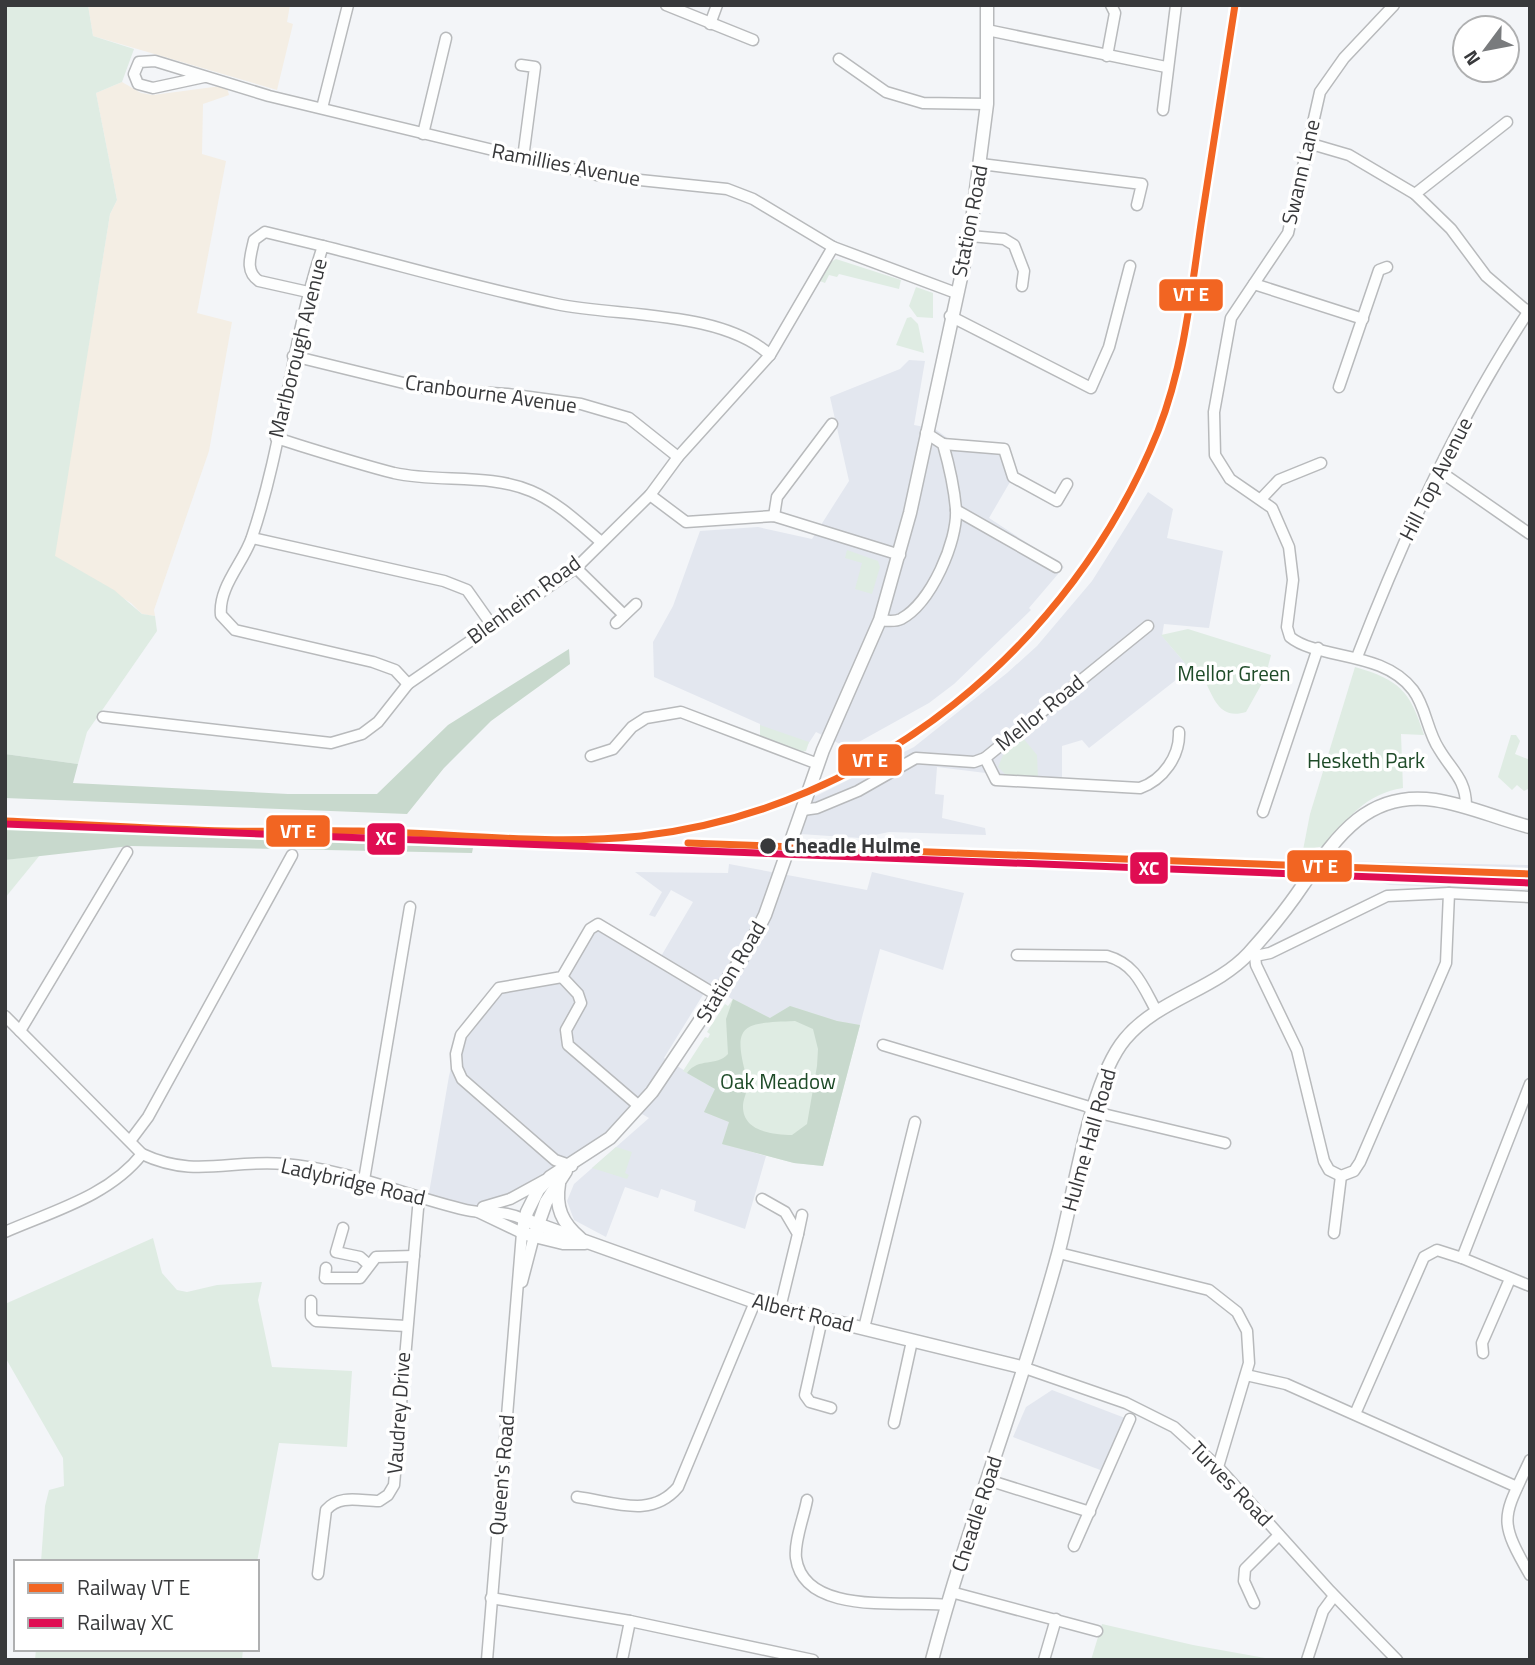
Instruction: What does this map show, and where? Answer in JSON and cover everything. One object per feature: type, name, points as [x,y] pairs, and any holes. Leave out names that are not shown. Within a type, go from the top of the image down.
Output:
[{"type":"main road","name":"Station Road","points":[[523,1219],[538,1190],[610,1138],[639,1106],[664,1077],[718,996],[765,915],[818,764],[880,620],[900,555],[950,316],[970,236],[987,104],[987,5]]},
{"type":"main road","name":"Hulme Hall Road","points":[[1024,1368],[1059,1253],[1102,1082],[1117,1050],[1126,1038],[1157,1012],[1252,954],[1320,859],[1355,820],[1371,809],[1397,799],[1408,798],[1466,806],[1530,827]]},
{"type":"main road","name":"Station Road","points":[[531,1231],[563,1172]]},
{"type":"main road","points":[[563,1172],[557,1197],[560,1212],[569,1229],[585,1243]]},
{"type":"main road","name":"Albert Road","points":[[523,1219],[531,1231],[585,1243],[755,1302],[1024,1368]]},
{"type":"main road","name":"Cheadle Road","points":[[932,1660],[951,1592],[1024,1368]]},
{"type":"street","points":[[322,108],[348,5]]},
{"type":"street","points":[[666,5],[753,40]]},
{"type":"street","points":[[710,24],[717,5]]},
{"type":"street","points":[[1107,56],[1115,13],[1111,5]]},
{"type":"street","points":[[1163,110],[1166,67],[1176,5]]},
{"type":"street","name":"Swann Lane","points":[[1394,5],[1329,77],[1320,92],[1288,233],[1231,318],[1214,412],[1215,455],[1230,479],[1261,499],[1277,515],[1292,563],[1287,633],[1300,643],[1357,657],[1411,687],[1437,747],[1466,789],[1466,806]]},
{"type":"street","points":[[987,30],[1166,67]]},
{"type":"street","points":[[423,134],[446,38]]},
{"type":"street","points":[[839,59],[886,93],[923,103],[987,104]]},
{"type":"street","name":"Ramillies Avenue","points":[[204,77],[148,88],[138,84],[134,74],[137,65],[145,60],[423,134],[601,176],[727,189],[753,199],[833,247],[956,293]]},
{"type":"street","points":[[521,65],[535,67],[523,158]]},
{"type":"street","points":[[1415,194],[1507,122]]},
{"type":"street","points":[[1308,143],[1349,155],[1415,194],[1451,229],[1486,276],[1529,311]]},
{"type":"street","points":[[981,164],[1142,184],[1137,205]]},
{"type":"street","points":[[307,292],[259,281],[252,276],[249,268],[254,240],[265,232],[323,246]]},
{"type":"street","points":[[970,236],[1004,239],[1014,245],[1024,271],[1022,286]]},
{"type":"street","name":"Marlborough Avenue","points":[[408,684],[404,676],[386,666],[235,630],[222,615],[222,597],[252,538],[307,292],[323,246],[557,304],[678,319],[758,344],[770,355]]},
{"type":"street","name":"Blenheim Road","points":[[103,717],[331,743],[362,734],[386,714],[408,684],[491,624],[576,568],[600,541],[650,495],[678,457],[770,355],[833,247]]},
{"type":"street","points":[[950,316],[1090,391],[1109,347],[1130,266]]},
{"type":"street","points":[[1339,387],[1379,270],[1387,267]]},
{"type":"street","points":[[1254,284],[1363,319]]},
{"type":"street","name":"Hill Top Avenue","points":[[1357,657],[1392,567],[1438,470],[1529,311]]},
{"type":"street","name":"Cranbourne Avenue","points":[[293,356],[428,389],[507,394],[581,404],[629,418],[678,457]]},
{"type":"street","points":[[774,516],[777,496],[832,424]]},
{"type":"street","points":[[926,433],[943,444],[1004,449],[1013,477],[1057,501],[1067,484]]},
{"type":"street","points":[[276,438],[394,472],[429,479],[507,484],[531,491],[566,512],[600,541]]},
{"type":"street","points":[[880,620],[902,619],[927,592],[944,564],[956,510],[943,444]]},
{"type":"street","points":[[1261,499],[1279,480],[1321,463]]},
{"type":"street","points":[[1438,470],[1530,534]]},
{"type":"street","points":[[650,495],[686,522],[774,516],[900,555]]},
{"type":"street","points":[[956,510],[1056,567]]},
{"type":"street","points":[[252,538],[444,581],[467,590],[491,624]]},
{"type":"street","points":[[576,568],[620,619],[636,604]]},
{"type":"street","name":"Mellor Road","points":[[803,810],[817,808],[858,791],[916,758],[974,762],[985,758],[1148,626]]},
{"type":"street","points":[[1263,812],[1318,648]]},
{"type":"street","points":[[591,756],[613,749],[632,727],[646,718],[681,712],[818,764]]},
{"type":"street","points":[[985,758],[996,780],[1140,788],[1151,784],[1164,772],[1180,746],[1179,732]]},
{"type":"street","points":[[20,1031],[127,852]]},
{"type":"street","points":[[130,1141],[148,1117],[292,855]]},
{"type":"street","points":[[1450,894],[1446,963],[1360,1162],[1354,1171],[1341,1176],[1329,1170],[1324,1161],[1304,1069],[1290,1032],[1252,954],[1387,896],[1450,894],[1530,897]]},
{"type":"street","points":[[364,1180],[410,907]]},
{"type":"street","points":[[471,1211],[510,1199],[563,1172],[555,1160],[462,1079],[456,1054],[461,1035],[499,988],[562,977],[590,929],[598,924],[718,996]]},
{"type":"street","points":[[1017,955],[1107,956],[1119,959],[1135,971],[1157,1012]]},
{"type":"street","points":[[562,977],[578,994],[581,1003],[566,1030],[568,1045],[639,1106]]},
{"type":"street","name":"Ladybridge Road","points":[[5,1016],[142,1154],[181,1168],[281,1163],[364,1180],[471,1211]]},
{"type":"street","points":[[883,1045],[1094,1110],[1225,1143]]},
{"type":"street","points":[[1462,1258],[1530,1084]]},
{"type":"street","points":[[864,1328],[915,1122]]},
{"type":"street","points":[[5,1232],[108,1186],[124,1175],[142,1154]]},
{"type":"street","points":[[1334,1233],[1341,1176]]},
{"type":"street","name":"Vaudrey Drive","points":[[318,1574],[326,1510],[333,1502],[346,1499],[379,1502],[388,1495],[394,1485],[405,1326],[419,1197]]},
{"type":"street","points":[[762,1199],[785,1212],[798,1234]]},
{"type":"street","name":"Albert Road","points":[[471,1211],[501,1211],[523,1219]]},
{"type":"street","name":"Albert Road","points":[[471,1211],[531,1231]]},
{"type":"street","points":[[780,1308],[802,1215]]},
{"type":"street","points":[[343,1228],[336,1252],[360,1256],[369,1265]]},
{"type":"street","name":"Queen's Road","points":[[487,1660],[519,1291],[531,1231]]},
{"type":"street","points":[[1355,1414],[1424,1257],[1437,1250],[1530,1286]]},
{"type":"street","points":[[1059,1253],[1197,1287],[1219,1296],[1237,1312],[1247,1331],[1250,1350],[1246,1375],[1218,1467]]},
{"type":"street","points":[[326,1268],[325,1278],[355,1280],[382,1256],[414,1256]]},
{"type":"street","points":[[1483,1353],[1482,1343],[1510,1279]]},
{"type":"street","points":[[311,1301],[311,1316],[316,1321],[405,1326]]},
{"type":"street","points":[[577,1496],[649,1507],[666,1501],[678,1487],[755,1302]]},
{"type":"street","points":[[822,1319],[805,1395],[810,1402],[831,1408]]},
{"type":"street","points":[[894,1423],[912,1341]]},
{"type":"street","name":"Turves Road","points":[[1024,1368],[1126,1403],[1174,1427],[1218,1467],[1397,1660]]},
{"type":"street","points":[[1246,1375],[1286,1384],[1517,1488]]},
{"type":"street","points":[[1074,1546],[1130,1419]]},
{"type":"street","points":[[1530,1460],[1507,1513],[1507,1532],[1530,1575]]},
{"type":"street","points":[[988,1480],[1090,1512]]},
{"type":"street","points":[[807,1500],[796,1555],[800,1574],[815,1591],[891,1606],[947,1605]]},
{"type":"street","points":[[1254,1603],[1244,1581],[1245,1569],[1279,1535]]},
{"type":"street","points":[[951,1592],[1097,1631]]},
{"type":"street","points":[[1307,1660],[1323,1611],[1334,1595]]},
{"type":"street","points":[[491,1598],[630,1621],[813,1660]]},
{"type":"street","points":[[1044,1660],[1056,1619]]},
{"type":"street","points":[[622,1660],[630,1621]]},
{"type":"shaded area","points":[[88,5],[290,5],[287,22],[293,24],[277,90],[93,36]]},
{"type":"shaded area","points":[[122,82],[141,93],[153,95],[221,86],[227,87],[229,95],[203,104],[202,154],[226,161],[197,313],[232,322],[209,451],[154,610],[155,616],[142,614],[131,603],[54,556],[110,214],[117,200],[96,93]]},
{"type":"shaded area","points":[[909,360],[925,361],[914,425],[935,429],[953,442],[1000,444],[1010,482],[989,518],[1064,567],[1029,608],[1031,610],[954,684],[929,703],[848,748],[816,732],[803,752],[760,736],[760,724],[654,677],[653,642],[673,606],[700,531],[758,527],[812,539],[849,481],[830,397],[900,369]]},
{"type":"shaded area","points":[[1148,492],[1173,509],[1167,538],[1223,551],[1209,628],[1164,624],[1162,636],[1190,669],[1089,748],[1082,740],[1062,746],[1062,778],[1010,776],[937,767],[935,794],[944,795],[942,818],[985,828],[986,835],[889,832],[860,838],[800,834],[812,798],[914,747],[1037,646],[1092,581]]},
{"type":"shaded area","points":[[1328,861],[1530,865],[1530,890],[1390,885],[1373,881],[1317,882]]},
{"type":"shaded area","points":[[729,864],[867,890],[872,872],[964,893],[943,970],[880,949],[860,1025],[770,1018],[753,1012],[709,985],[664,1058],[715,1089],[729,1122],[726,1144],[766,1156],[745,1229],[694,1211],[696,1201],[661,1189],[658,1198],[625,1187],[606,1237],[574,1220],[567,1201],[574,1184],[649,1118],[633,1109],[613,1130],[568,1166],[489,1205],[466,1209],[428,1199],[449,1076],[459,1035],[499,989],[561,976],[591,926],[660,958],[693,902],[671,890],[655,917],[649,915],[662,892],[635,872],[728,873]]},
{"type":"shaded area","points":[[1052,1390],[1125,1418],[1103,1471],[1013,1437],[1026,1407]]},
{"type":"green space","points":[[5,5],[88,5],[93,36],[134,49],[122,82],[96,93],[117,200],[110,214],[55,556],[114,590],[142,614],[155,616],[157,631],[87,732],[78,764],[5,754]]},
{"type":"green space","points":[[836,259],[901,280],[899,289],[839,274],[837,277],[829,275],[825,283],[820,281],[829,263]]},
{"type":"green space","points":[[916,287],[933,293],[933,318],[917,317],[909,306]]},
{"type":"green space","points":[[911,317],[918,324],[924,353],[896,345],[907,318]]},
{"type":"green space","points":[[847,550],[878,561],[880,567],[872,594],[855,589],[862,563],[845,558]]},
{"type":"green space","name":"Mellor Green","points":[[1188,629],[1271,655],[1265,678],[1246,712],[1230,713],[1219,706],[1195,667],[1190,669],[1161,635]]},
{"type":"green space","points":[[569,649],[570,664],[491,721],[444,768],[407,814],[5,798],[5,754],[78,764],[73,783],[288,794],[377,794],[448,725]]},
{"type":"green space","name":"Hesketh Park","points":[[1355,667],[1383,677],[1401,689],[1414,708],[1424,735],[1401,734],[1403,788],[1378,796],[1358,809],[1325,846],[1303,850],[1310,814]]},
{"type":"green space","points":[[760,725],[809,742],[806,751],[801,752],[760,736]]},
{"type":"green space","points":[[1511,735],[1516,735],[1520,741],[1515,754],[1530,760],[1530,788],[1524,791],[1517,785],[1512,790],[1498,777]]},
{"type":"green space","points":[[1023,738],[1037,755],[1038,777],[1007,776],[998,767],[1003,755]]},
{"type":"green space","points":[[5,829],[473,848],[472,853],[130,846],[5,860]]},
{"type":"green space","points":[[40,855],[5,898],[5,860]]},
{"type":"green space","name":"Oak Meadow","points":[[733,999],[770,1018],[790,1006],[837,1021],[860,1025],[823,1166],[794,1163],[722,1144],[729,1122],[704,1112],[715,1089],[683,1071],[705,1037],[708,1038],[710,1034],[707,1032],[725,1004],[728,1006]]},
{"type":"green space","points":[[733,999],[770,1018],[790,1006],[837,1021],[860,1025],[823,1166],[794,1163],[722,1144],[729,1122],[704,1112],[715,1089],[687,1073],[697,1065],[718,1060],[728,1054],[726,1019]],"holes":[[[795,1021],[813,1029],[818,1049],[817,1066],[807,1124],[792,1135],[760,1130],[747,1121],[744,1114],[747,1083],[741,1037],[745,1030],[763,1023]]]},
{"type":"green space","points":[[616,1147],[632,1152],[625,1173],[629,1175],[627,1179],[592,1168]]},
{"type":"green space","points":[[153,1238],[162,1273],[177,1290],[187,1292],[217,1285],[262,1282],[258,1300],[272,1367],[352,1371],[347,1447],[279,1443],[257,1560],[41,1560],[45,1506],[49,1490],[64,1486],[63,1458],[5,1357],[5,1304]]},
{"type":"green space","points":[[1102,1624],[1193,1645],[1265,1658],[1091,1660]]},
{"type":"green space","points":[[36,1651],[243,1651],[242,1660],[35,1660]]},
{"type":"transit line","points":[[5,821],[226,831],[359,831],[535,839],[606,839],[641,836],[726,820],[808,792],[884,753],[954,704],[1018,646],[1074,581],[1121,509],[1158,431],[1174,381],[1186,329],[1235,5]]},
{"type":"transit line","points":[[688,843],[1530,874]]},
{"type":"rail line","name":"XC","points":[[5,824],[1530,883]]},
{"type":"place","name":"Cheadle Hulme","points":[[768,846]]}]
